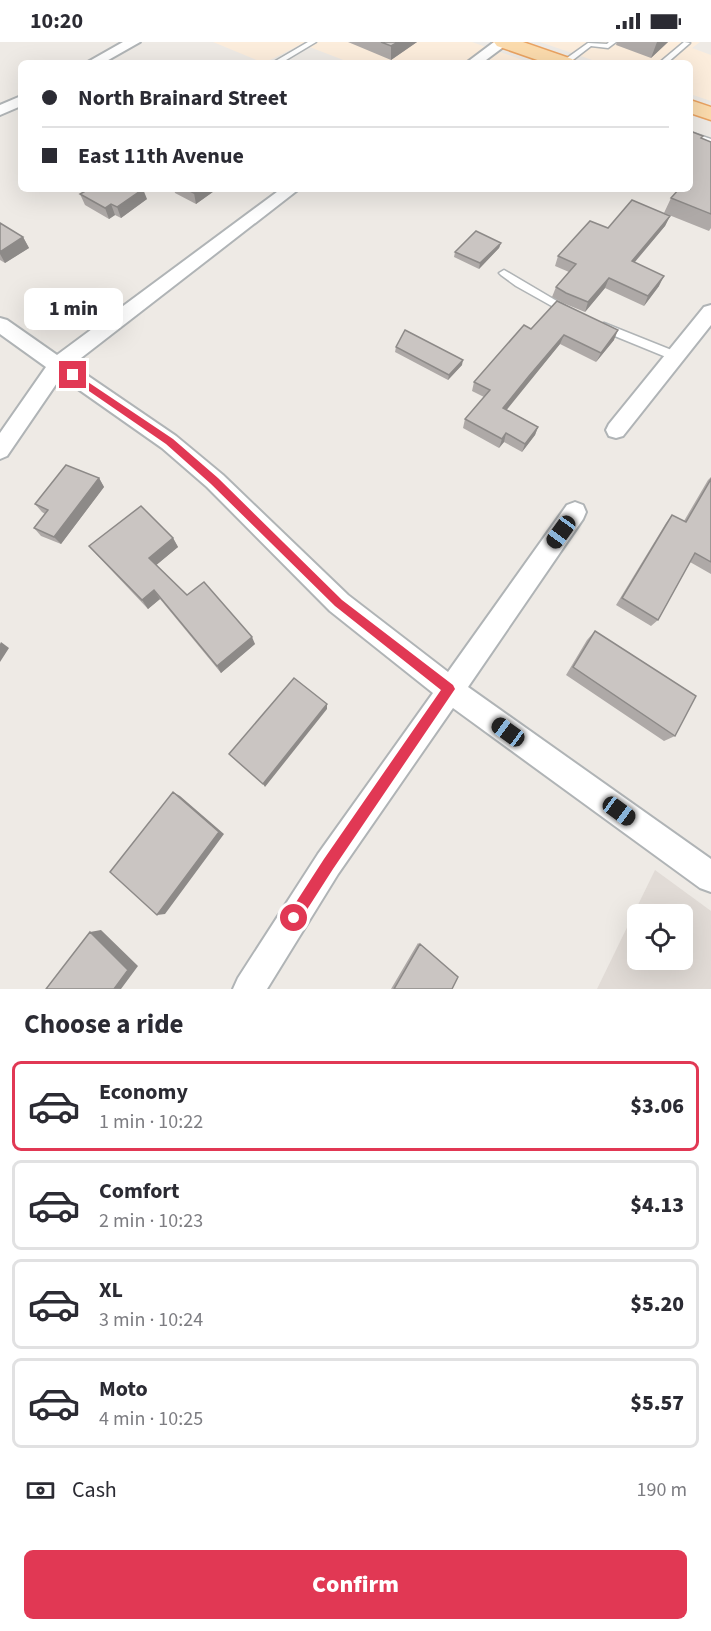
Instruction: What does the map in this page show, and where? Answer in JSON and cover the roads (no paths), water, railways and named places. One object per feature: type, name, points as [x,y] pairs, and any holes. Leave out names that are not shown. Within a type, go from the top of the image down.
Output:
[{"type":"main road","points":[[504,42],[555,60]]},
{"type":"main road","points":[[693,107],[711,114]]},
{"type":"street","points":[[99,60],[133,42]]},
{"type":"street","points":[[477,60],[504,42]]},
{"type":"street","points":[[0,111],[18,102]]},
{"type":"street","points":[[0,450],[59,364],[287,192]]},
{"type":"street","points":[[616,430],[711,312]]},
{"type":"street","points":[[0,325],[169,442],[215,481],[339,603],[449,689],[711,877]]},
{"type":"street","points":[[249,989],[328,864],[575,512]]},
{"type":"lane","points":[[281,60],[313,42]]},
{"type":"lane","points":[[568,60],[590,44],[608,46],[613,42]]},
{"type":"lane","points":[[666,60],[685,43]]},
{"type":"lane","points":[[693,129],[711,136]]},
{"type":"lane","points":[[693,135],[711,141]]},
{"type":"lane","points":[[504,273],[519,285],[580,316]]},
{"type":"lane","points":[[590,321],[675,356]]}]
